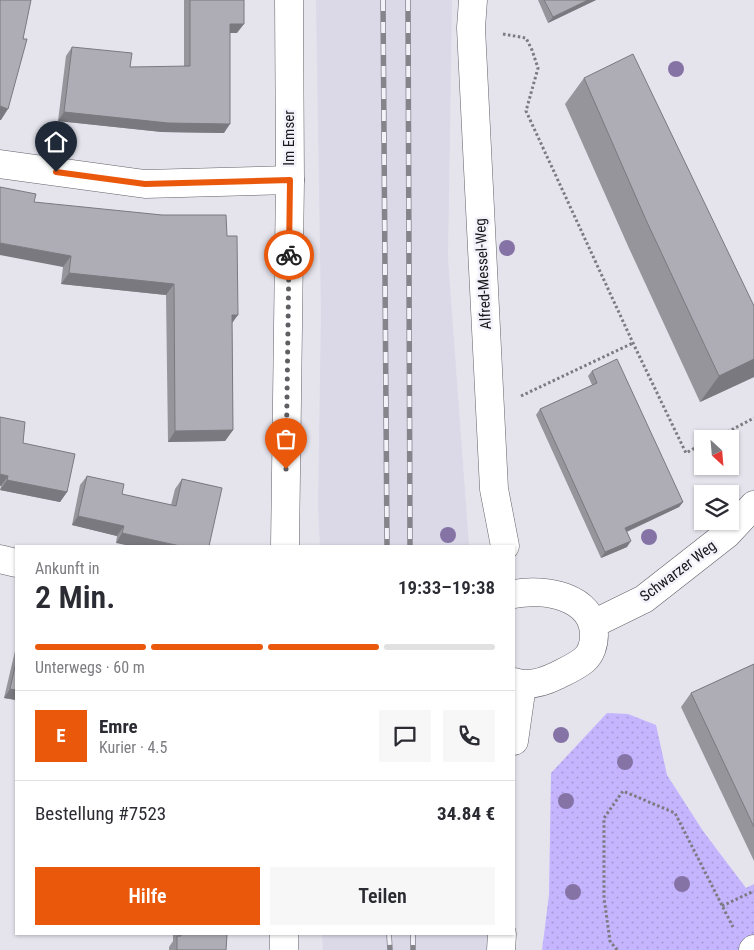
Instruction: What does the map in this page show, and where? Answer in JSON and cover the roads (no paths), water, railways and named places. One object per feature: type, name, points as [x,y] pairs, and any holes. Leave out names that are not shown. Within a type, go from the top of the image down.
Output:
[{"type":"street","name":"Im Emser","points":[[285,545],[290,180],[289,0]]},
{"type":"street","name":"Alfred-Messel-Weg","points":[[473,0],[471,28],[494,489],[505,545]]},
{"type":"street","points":[[0,164],[145,184],[290,180]]},
{"type":"street","name":"Schwarzer Weg","points":[[593,624],[644,599],[727,534],[754,506]]},
{"type":"street","points":[[0,560],[15,564]]},
{"type":"street","points":[[515,593],[549,592],[581,606],[593,624],[594,636],[592,648],[585,659],[546,681],[518,683],[515,727]]},
{"type":"street","points":[[284,935],[284,950]]},
{"type":"street","points":[[501,950],[502,935]]},
{"type":"railway","points":[[383,0],[387,545]]},
{"type":"railway","points":[[408,0],[410,545]]},
{"type":"railway","points":[[389,935],[390,950]]},
{"type":"railway","points":[[413,935],[413,950]]}]
